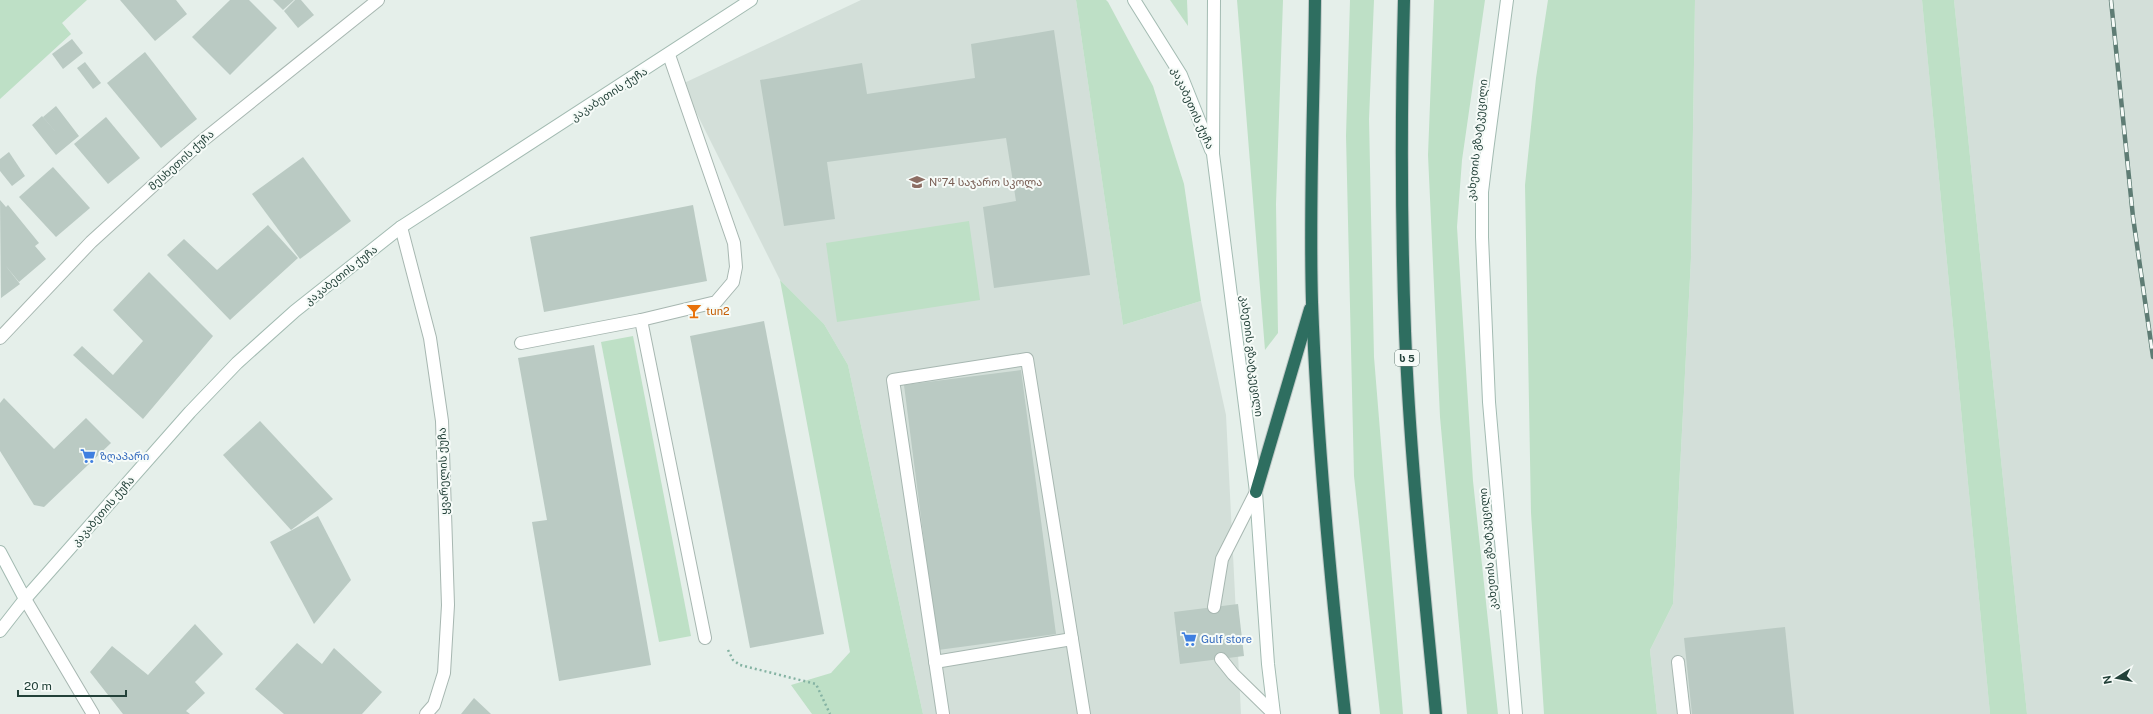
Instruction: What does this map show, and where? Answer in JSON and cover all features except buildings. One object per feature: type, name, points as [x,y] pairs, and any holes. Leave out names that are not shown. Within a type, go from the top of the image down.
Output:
[{"type":"highway","points":[[1315,0],[1312,300],[1320,451],[1331,588],[1344,714]]},
{"type":"highway","name":"ს 5","points":[[1404,0],[1402,201],[1405,331],[1419,534],[1436,714]]},
{"type":"highway","points":[[1256,492],[1312,300]]},
{"type":"street","name":"მესხეთის ქუჩა","points":[[0,338],[91,242],[202,141],[378,0]]},
{"type":"street","name":"კაკაბეთის ქუჩა","points":[[0,631],[25,599],[190,412],[237,363],[295,311],[401,227],[669,55],[751,0]]},
{"type":"street","name":"კაკაბეთის ქუჩა","points":[[1134,0],[1181,75],[1213,154]]},
{"type":"street","name":"კახეთის გზატკეცილი","points":[[1214,0],[1213,154],[1256,492],[1268,664],[1274,714]]},
{"type":"street","name":"კახეთის გზატკეცილი","points":[[1507,0],[1482,192],[1482,237],[1489,402],[1516,714]]},
{"type":"street","points":[[521,343],[641,320],[716,302],[733,282],[736,267],[734,243],[669,55]]},
{"type":"street","name":"ყვარელის ქუჩა","points":[[401,227],[430,338],[442,421],[448,605],[444,673],[434,705],[426,714]]},
{"type":"street","points":[[641,320],[705,638]]},
{"type":"street","points":[[943,714],[893,380],[1027,359],[1084,714]]},
{"type":"street","points":[[1214,607],[1222,559],[1256,492]]},
{"type":"street","points":[[0,552],[25,599],[93,714]]},
{"type":"street","points":[[935,662],[1072,639]]},
{"type":"street","points":[[1221,659],[1233,674],[1274,714]]},
{"type":"street","points":[[1678,662],[1684,714]]},
{"type":"path","points":[[705,638],[716,639],[723,643],[733,660],[740,665],[816,684],[830,714]]},
{"type":"shaded area","points":[[861,0],[1076,0],[1123,325],[1201,301],[1226,415],[1241,714],[923,714],[848,365],[824,324],[780,280],[682,84]]},
{"type":"shaded area","points":[[1695,0],[1922,0],[1990,714],[1657,714],[1650,650],[1673,604],[1691,258]]},
{"type":"shaded area","points":[[1954,0],[2153,0],[2153,714],[2027,714]]},
{"type":"green space","points":[[0,0],[87,0],[62,23],[71,34],[0,99]]},
{"type":"green space","points":[[1076,0],[1106,0],[1108,2],[1153,86],[1184,184],[1201,301],[1123,325]]},
{"type":"green space","points":[[1170,0],[1187,0],[1188,26]]},
{"type":"green space","points":[[1237,0],[1283,0],[1276,204],[1278,333],[1265,350]]},
{"type":"green space","points":[[1350,0],[1374,0],[1369,119],[1374,357],[1403,714],[1380,714],[1354,476],[1346,136]]},
{"type":"green space","points":[[1434,0],[1485,0],[1462,160],[1457,227],[1473,481],[1498,714],[1467,714],[1440,417],[1428,155]]},
{"type":"green space","points":[[1548,0],[1695,0],[1691,258],[1673,604],[1650,650],[1657,714],[1544,714],[1531,513],[1525,185],[1536,78]]},
{"type":"green space","points":[[1922,0],[1954,0],[2027,714],[1990,714]]},
{"type":"green space","points":[[969,221],[980,300],[837,322],[826,243]]},
{"type":"green space","points":[[780,280],[824,324],[848,365],[923,714],[812,714],[791,685],[831,673],[850,652]]},
{"type":"green space","points":[[633,336],[691,636],[659,642],[601,342]]},
{"type":"railway","points":[[2111,0],[2133,217],[2153,357]]},
{"type":"place","name":"№74 საჯარო სკოლა","points":[[917,182]]},
{"type":"place","name":"tun2","points":[[694,311]]},
{"type":"place","name":"ზღაპარი","points":[[88,456]]},
{"type":"place","name":"Gulf store","points":[[1189,639]]}]
